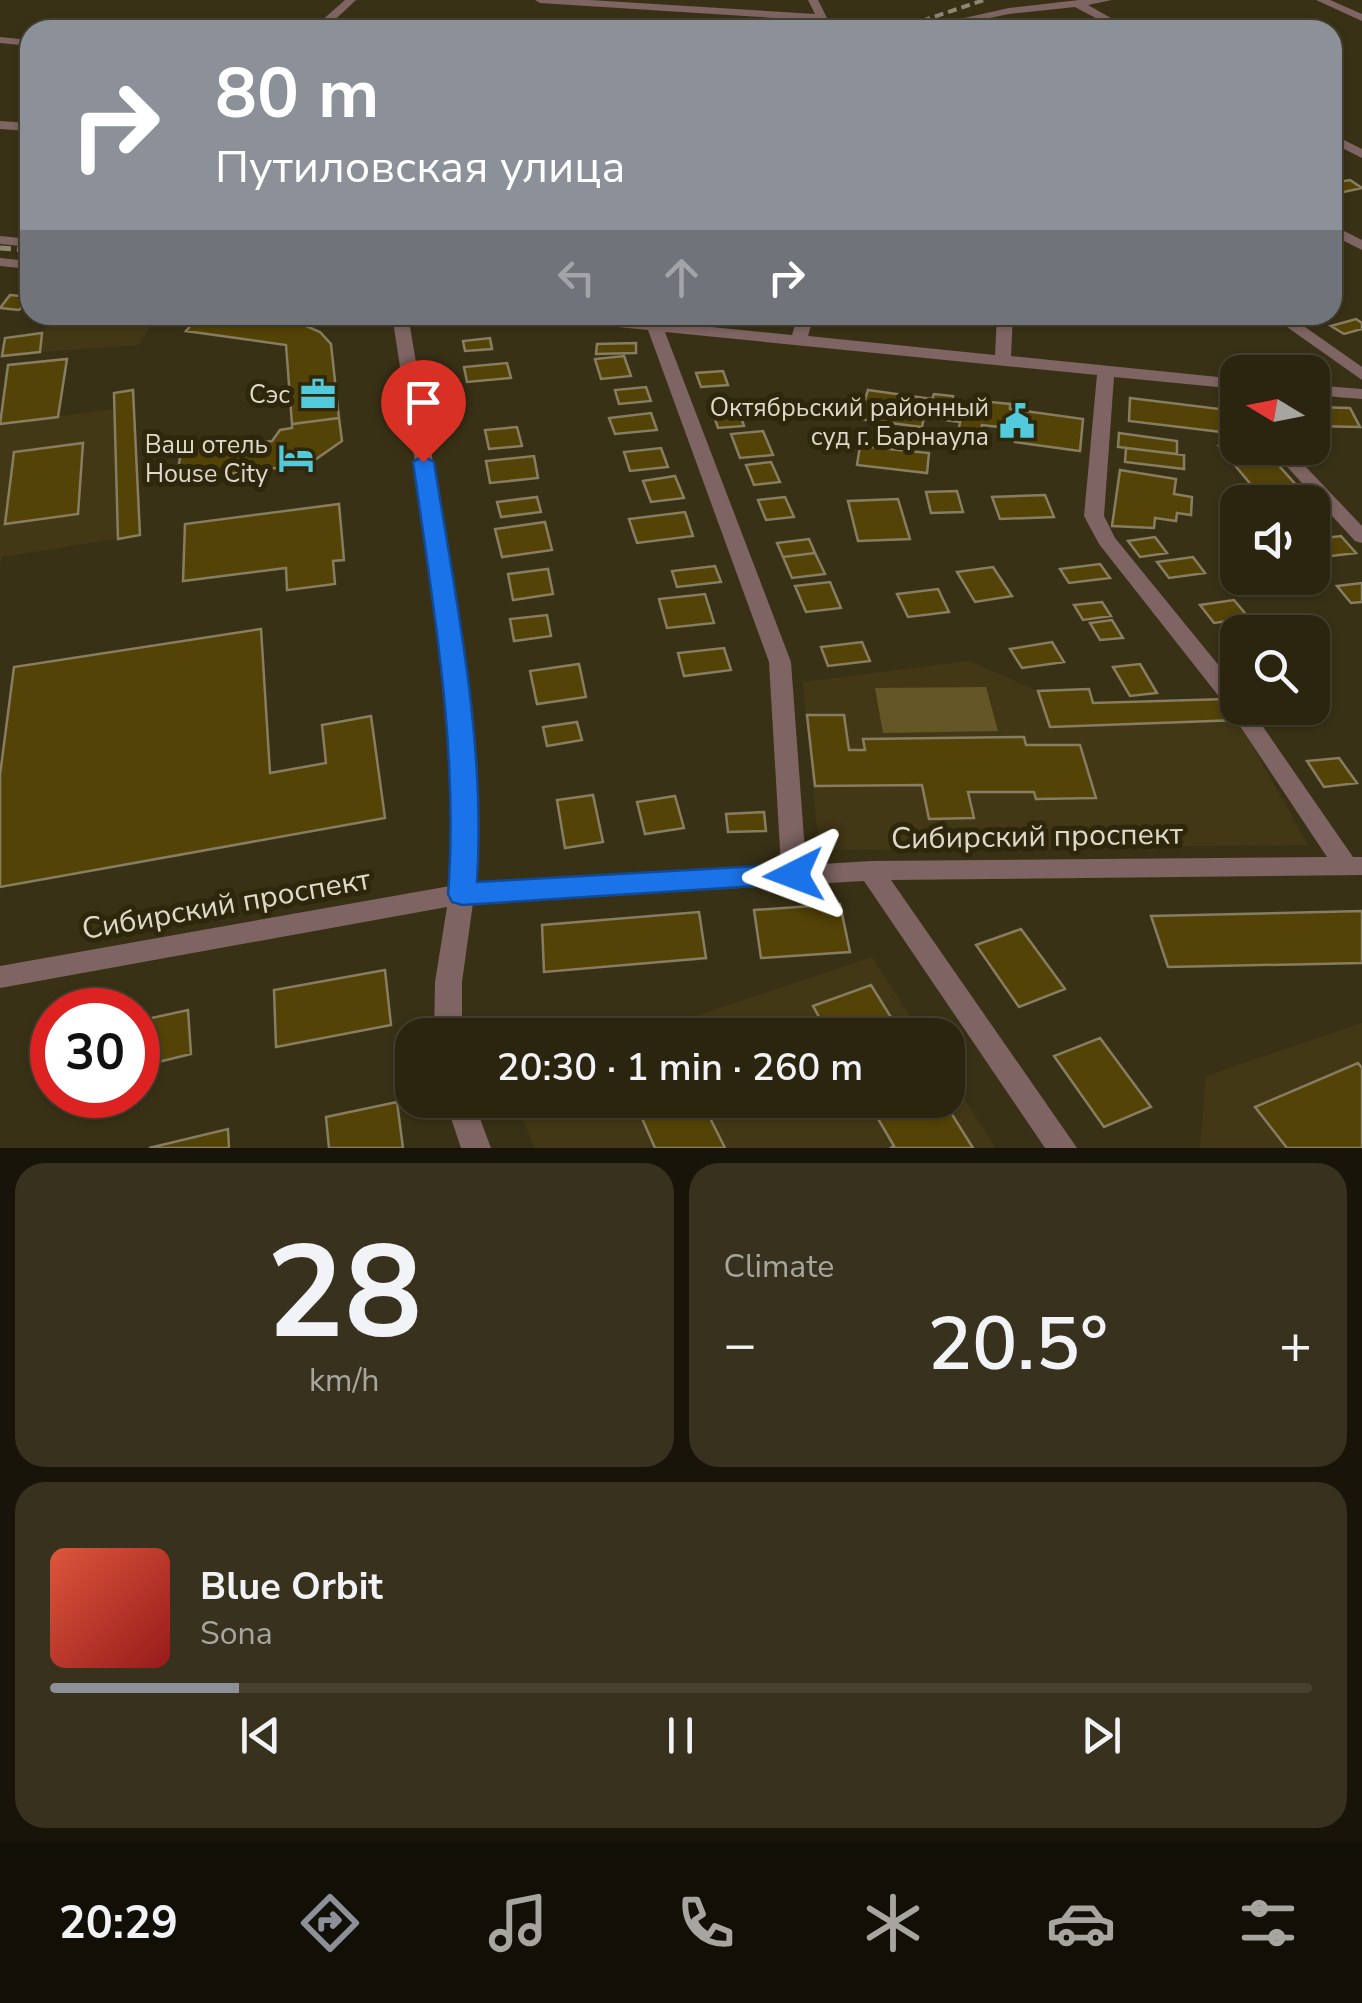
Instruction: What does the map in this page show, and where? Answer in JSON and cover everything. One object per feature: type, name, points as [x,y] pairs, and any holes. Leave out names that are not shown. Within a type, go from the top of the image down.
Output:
[{"type":"street","points":[[328,20],[351,0]]},
{"type":"street","points":[[540,0],[775,20]]},
{"type":"street","points":[[966,20],[1107,0]]},
{"type":"street","points":[[1321,0],[1362,18]]},
{"type":"street","points":[[1078,5],[1107,20]]},
{"type":"street","points":[[402,325],[448,626],[467,825],[462,894],[448,968],[448,1018]]},
{"type":"street","points":[[653,325],[780,662],[794,875]]},
{"type":"street","points":[[688,325],[1220,382]]},
{"type":"street","points":[[800,340],[804,325]]},
{"type":"street","points":[[1003,361],[1005,325]]},
{"type":"street","points":[[1292,325],[1362,375]]},
{"type":"street","points":[[1106,371],[1094,516],[1106,540],[1220,683]]},
{"type":"street","points":[[1330,391],[1362,394]]},
{"type":"street","points":[[1295,465],[1362,537]]},
{"type":"street","points":[[1252,725],[1354,866]]},
{"type":"street","name":"Сибирский проспект","points":[[0,977],[462,894],[871,870],[1354,866]]},
{"type":"street","points":[[871,870],[1062,1148]]},
{"type":"street","points":[[465,1118],[476,1148]]},
{"type":"shaded area","points":[[48,325],[151,325],[139,345],[40,352],[42,333]]},
{"type":"shaded area","points":[[133,390],[140,535],[2,557],[0,566],[0,424],[114,409],[114,393]]},
{"type":"shaded area","points":[[969,661],[1038,691],[1089,689],[1094,703],[1220,699],[1220,725],[1241,725],[1308,845],[819,850],[803,682]]},
{"type":"shaded area","points":[[986,687],[998,731],[883,733],[875,688]]},
{"type":"shaded area","points":[[872,957],[911,1018],[691,1018]]},
{"type":"shaded area","points":[[1362,1023],[1362,1148],[1200,1148],[1206,1076]]},
{"type":"shaded area","points":[[965,1100],[996,1148],[534,1148],[523,1118],[965,1118]]},
{"type":"building","points":[[1350,180],[1362,188],[1342,192],[1342,181]]},
{"type":"building","points":[[10,295],[20,296],[19,310],[0,308]]},
{"type":"building","points":[[1356,319],[1362,323],[1362,329],[1344,334],[1331,326]]},
{"type":"building","points":[[191,325],[304,325],[320,332],[331,344],[339,418],[292,424],[286,345],[186,331]]},
{"type":"building","points":[[42,333],[40,352],[2,356],[5,338]]},
{"type":"building","points":[[490,338],[492,349],[465,351],[463,341]]},
{"type":"building","points":[[636,343],[636,353],[596,354],[597,344]]},
{"type":"building","points":[[624,356],[631,376],[601,379],[595,359]]},
{"type":"building","points":[[67,359],[58,417],[0,424],[8,365]]},
{"type":"building","points":[[507,363],[511,378],[467,382],[464,367]]},
{"type":"building","points":[[723,371],[728,385],[701,387],[696,373]]},
{"type":"building","points":[[646,387],[651,401],[619,404],[615,390]]},
{"type":"building","points":[[133,390],[140,535],[118,539],[114,393]]},
{"type":"building","name":"Октябрьский районный суд г. Барнаула","points":[[868,390],[932,399],[934,394],[953,396],[952,402],[990,407],[991,402],[1010,404],[1010,409],[1083,419],[1080,451],[1015,442],[1017,429],[982,425],[980,436],[958,433],[960,422],[924,417],[922,427],[859,419]]},
{"type":"building","points":[[1130,398],[1220,409],[1220,432],[1129,421]]},
{"type":"building","points":[[1330,407],[1350,408],[1360,427],[1330,426]]},
{"type":"building","points":[[651,413],[657,430],[615,434],[609,418]]},
{"type":"building","points":[[740,414],[744,426],[718,428],[714,416]]},
{"type":"building","points":[[339,418],[342,441],[309,464],[188,479],[178,469],[181,452],[272,441],[280,430],[292,428],[292,424]]},
{"type":"building","points":[[517,427],[522,446],[489,449],[485,430]]},
{"type":"building","points":[[763,431],[773,455],[740,458],[731,434]]},
{"type":"building","points":[[1119,433],[1177,441],[1177,454],[1118,447]]},
{"type":"building","points":[[83,443],[78,514],[5,524],[14,452]]},
{"type":"building","points":[[860,446],[929,453],[927,473],[857,465]]},
{"type":"building","points":[[661,448],[668,467],[630,471],[624,452]]},
{"type":"building","points":[[1126,448],[1184,455],[1184,469],[1125,462]]},
{"type":"building","points":[[534,456],[538,478],[490,483],[486,461]]},
{"type":"building","points":[[771,462],[780,482],[754,485],[746,465]]},
{"type":"building","points":[[1235,465],[1278,465],[1296,485],[1251,485]]},
{"type":"building","points":[[1120,470],[1176,479],[1174,494],[1192,497],[1191,515],[1177,513],[1176,521],[1155,518],[1154,528],[1112,526]]},
{"type":"building","points":[[675,476],[684,498],[651,502],[643,481]]},
{"type":"building","points":[[957,491],[963,512],[931,513],[926,492]]},
{"type":"building","points":[[1045,495],[1054,517],[1000,519],[992,497]]},
{"type":"building","points":[[537,497],[541,512],[501,517],[497,502]]},
{"type":"building","points":[[785,497],[794,517],[766,520],[758,500]]},
{"type":"building","points":[[898,499],[910,539],[858,541],[848,501]]},
{"type":"building","points":[[339,504],[344,560],[333,561],[335,584],[287,590],[286,568],[183,581],[185,524]]},
{"type":"building","points":[[685,512],[693,536],[637,543],[629,519]]},
{"type":"building","points":[[545,522],[552,550],[502,557],[495,529]]},
{"type":"building","points":[[1341,536],[1356,553],[1331,556],[1330,537]]},
{"type":"building","points":[[1155,537],[1167,553],[1140,557],[1128,541]]},
{"type":"building","points":[[809,539],[815,553],[783,557],[777,543]]},
{"type":"building","points":[[815,553],[825,574],[792,578],[783,557]]},
{"type":"building","points":[[1193,557],[1205,573],[1169,578],[1157,562]]},
{"type":"building","points":[[1100,564],[1110,578],[1069,583],[1060,569]]},
{"type":"building","points":[[715,566],[721,582],[677,587],[672,571]]},
{"type":"building","points":[[993,567],[1012,596],[975,602],[957,572]]},
{"type":"building","points":[[548,569],[553,594],[513,600],[508,574]]},
{"type":"building","points":[[830,582],[841,608],[806,612],[795,586]]},
{"type":"building","points":[[1362,583],[1362,602],[1351,603],[1337,586]]},
{"type":"building","points":[[938,589],[949,612],[908,617],[897,594]]},
{"type":"building","points":[[705,594],[714,623],[667,628],[659,599]]},
{"type":"building","points":[[1234,600],[1246,615],[1220,615],[1220,622],[1214,623],[1200,605]]},
{"type":"building","points":[[1102,602],[1111,616],[1083,620],[1074,605]]},
{"type":"building","points":[[547,615],[551,636],[514,641],[510,619]]},
{"type":"building","points":[[1112,620],[1123,638],[1100,640],[1090,623]]},
{"type":"building","points":[[261,629],[270,773],[326,763],[322,725],[371,716],[385,818],[0,887],[0,775],[14,667]]},
{"type":"building","points":[[862,642],[870,661],[828,666],[821,647]]},
{"type":"building","points":[[1052,642],[1064,662],[1022,668],[1010,649]]},
{"type":"building","points":[[724,648],[731,670],[684,676],[678,653]]},
{"type":"building","points":[[579,664],[586,697],[537,704],[530,671]]},
{"type":"building","points":[[1140,664],[1157,693],[1130,696],[1113,667]]},
{"type":"building","points":[[1089,689],[1093,703],[1220,699],[1220,721],[1050,727],[1038,691]]},
{"type":"building","points":[[807,715],[844,715],[849,750],[865,750],[863,739],[1024,737],[1026,745],[1080,745],[1096,798],[1036,799],[1034,792],[968,792],[974,818],[929,819],[922,785],[815,786]]},
{"type":"building","points":[[577,722],[582,740],[547,746],[543,727]]},
{"type":"building","points":[[1339,758],[1357,783],[1324,787],[1307,761]]},
{"type":"building","points":[[593,795],[603,842],[565,848],[557,800]]},
{"type":"building","points":[[675,796],[684,828],[645,834],[637,802]]},
{"type":"building","points":[[764,812],[766,831],[728,832],[726,814]]},
{"type":"building","points":[[840,904],[850,952],[761,958],[754,910]]},
{"type":"building","points":[[1362,911],[1362,963],[1168,967],[1151,916]]},
{"type":"building","points":[[699,912],[706,958],[544,972],[542,925]]},
{"type":"building","points":[[1021,929],[1065,989],[1019,1007],[976,945]]},
{"type":"building","points":[[385,970],[391,1025],[276,1047],[274,990]]},
{"type":"building","points":[[871,985],[891,1018],[820,1018],[813,1006]]},
{"type":"building","points":[[188,1010],[191,1054],[160,1062],[160,1016]]},
{"type":"building","points":[[1100,1038],[1151,1107],[1104,1127],[1054,1056]]},
{"type":"building","points":[[1358,1063],[1362,1068],[1362,1148],[1287,1148],[1255,1107]]},
{"type":"building","points":[[395,1102],[403,1148],[329,1148],[326,1117]]},
{"type":"building","points":[[642,1118],[710,1118],[725,1148],[655,1148]]},
{"type":"building","points":[[878,1118],[954,1118],[973,1148],[890,1148],[894,1146]]},
{"type":"building","points":[[228,1129],[229,1148],[149,1148]]},
{"type":"railway","points":[[925,20],[984,0]]},
{"type":"railway","points":[[0,248],[20,249]]},
{"type":"place","name":"Сэс","points":[[318,394]]},
{"type":"place","name":"Октябрьский районный суд г. Барнаула","points":[[1017,421]]},
{"type":"place","name":"Ваш отель House City","points":[[296,458]]},
{"type":"route","points":[[423,462],[448,626],[467,825],[462,894],[794,875]]}]
